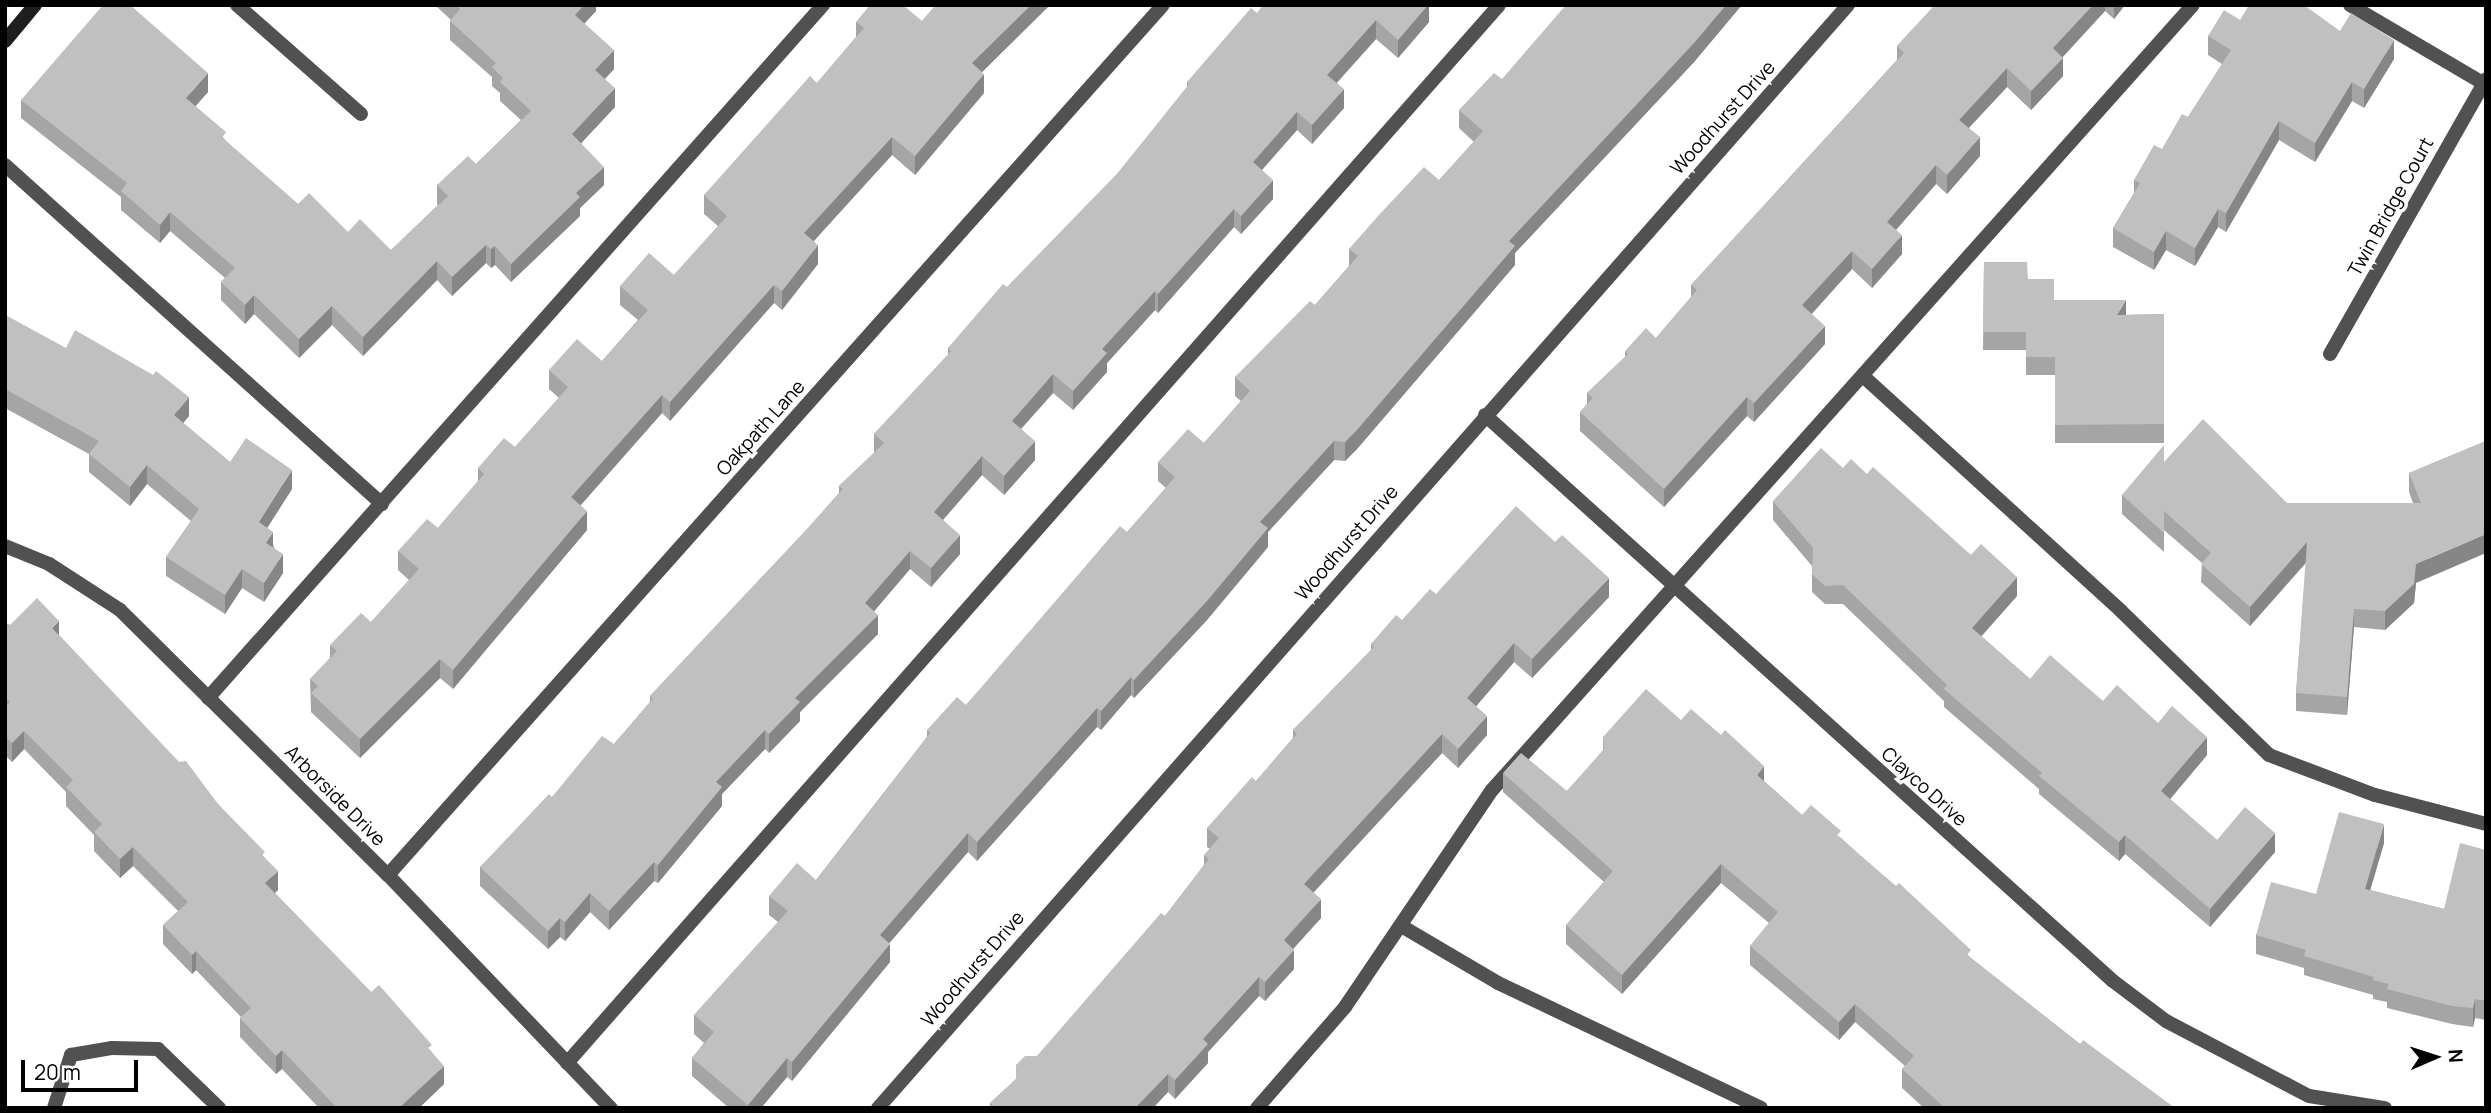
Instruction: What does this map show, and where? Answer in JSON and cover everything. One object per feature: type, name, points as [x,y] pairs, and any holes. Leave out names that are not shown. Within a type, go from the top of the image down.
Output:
[{"type":"street","points":[[6,37],[35,5]]},
{"type":"street","points":[[237,5],[361,114]]},
{"type":"street","points":[[208,698],[822,5]]},
{"type":"street","name":"Oakpath Lane","points":[[388,876],[1163,5]]},
{"type":"street","points":[[566,1063],[1499,5]]},
{"type":"street","name":"Woodhurst Drive","points":[[877,1108],[1848,5]]},
{"type":"street","points":[[1257,1108],[1345,1007],[1403,927],[1492,790],[2193,5]]},
{"type":"street","points":[[2350,5],[2485,81]]},
{"type":"street","name":"Twin Bridge Court","points":[[2330,354],[2485,81]]},
{"type":"street","points":[[5,165],[382,504]]},
{"type":"street","points":[[1863,376],[2120,611],[2269,755],[2375,795],[2486,824]]},
{"type":"street","name":"Clayco Drive","points":[[1485,415],[1672,587],[2113,982],[2166,1021],[2309,1096],[2385,1108]]},
{"type":"street","name":"Arborside Drive","points":[[5,546],[49,564],[120,610],[388,876],[611,1108]]},
{"type":"street","points":[[1403,927],[1498,983],[1761,1108]]},
{"type":"street","points":[[54,1108],[71,1055],[113,1048],[158,1049],[219,1108]]},
{"type":"building","points":[[103,5],[130,5],[208,73],[186,98],[226,132],[222,138],[298,204],[309,193],[348,232],[360,219],[391,250],[448,196],[437,185],[468,156],[476,164],[531,111],[500,82],[503,78],[492,67],[496,63],[450,21],[460,9],[456,5],[584,5],[575,15],[614,50],[595,70],[615,88],[572,134],[604,167],[576,193],[580,197],[511,264],[495,246],[491,249],[486,245],[452,277],[437,261],[363,337],[332,306],[299,339],[254,295],[245,305],[221,282],[235,268],[170,212],[160,225],[121,191],[127,183],[21,100]]},
{"type":"building","points":[[870,5],[903,5],[922,21],[936,5],[1031,5],[972,63],[984,74],[915,156],[892,137],[804,233],[818,245],[782,291],[774,285],[670,402],[662,395],[571,497],[587,511],[453,670],[440,659],[360,739],[311,693],[318,686],[310,679],[337,651],[330,645],[361,613],[371,622],[419,569],[398,551],[427,519],[438,528],[484,474],[478,468],[504,438],[515,447],[568,387],[549,370],[577,339],[602,361],[648,310],[620,286],[649,253],[674,275],[727,216],[704,195],[810,76],[817,83],[864,28],[856,22]]},
{"type":"building","points":[[1263,5],[1428,5],[1398,40],[1376,20],[1327,75],[1344,89],[1312,125],[1297,112],[1253,162],[1273,180],[1241,216],[1234,209],[1158,294],[1155,291],[1102,349],[1107,353],[1073,391],[1053,374],[1012,421],[1035,441],[1004,476],[982,456],[934,512],[960,535],[931,568],[910,551],[865,603],[878,615],[795,698],[800,702],[769,734],[765,730],[716,782],[722,787],[658,865],[654,862],[609,911],[590,893],[565,922],[560,918],[548,931],[480,867],[549,794],[552,797],[602,736],[614,744],[653,699],[650,696],[809,527],[843,489],[839,486],[884,443],[874,434],[951,351],[948,348],[1003,284],[1007,287],[1117,174],[1189,84],[1187,82],[1251,8],[1257,13]]},
{"type":"building","points":[[1566,5],[1726,5],[1695,42],[1509,241],[1515,246],[1357,430],[1345,442],[1334,441],[1260,522],[1268,528],[1207,601],[1134,680],[1131,677],[1101,711],[1097,708],[977,842],[968,833],[880,935],[890,944],[792,1062],[787,1058],[748,1105],[692,1058],[714,1032],[694,1015],[788,911],[769,896],[797,863],[816,880],[930,733],[927,730],[957,697],[966,705],[1120,526],[1127,532],[1175,477],[1158,462],[1188,429],[1204,443],[1250,391],[1235,377],[1310,301],[1315,305],[1358,256],[1349,249],[1378,216],[1424,167],[1439,180],[1483,131],[1459,110],[1494,73],[1502,79]]},
{"type":"building","points":[[1935,5],[2093,5],[2053,48],[2063,58],[2031,91],[2007,68],[1959,120],[1980,137],[1947,175],[1936,165],[1887,222],[1902,235],[1872,269],[1852,251],[1802,305],[1825,326],[1754,403],[1747,397],[1664,489],[1580,412],[1593,398],[1587,393],[1628,354],[1625,351],[1646,328],[1656,338],[1697,290],[1691,285],[1904,53],[1897,46]]},
{"type":"building","points":[[2249,5],[2304,5],[2340,31],[2351,13],[2394,40],[2364,89],[2352,82],[2315,143],[2279,121],[2226,213],[2218,209],[2195,248],[2166,231],[2154,252],[2113,228],[2140,183],[2134,180],[2154,145],[2162,149],[2182,114],[2188,117],[2231,50],[2208,36],[2224,10],[2240,20]]},
{"type":"building","points":[[1984,262],[2027,262],[2028,279],[2054,279],[2054,300],[2126,300],[2117,315],[2164,314],[2164,424],[2055,425],[2055,357],[2026,357],[2026,332],[1983,332]]},
{"type":"building","points":[[5,315],[66,348],[75,330],[153,375],[156,371],[189,397],[174,415],[230,462],[246,438],[292,470],[259,522],[273,532],[266,543],[283,554],[264,583],[242,569],[225,595],[166,557],[199,509],[147,465],[130,487],[89,454],[99,441],[5,389]]},
{"type":"building","points":[[2203,419],[2287,503],[2421,503],[2409,473],[2486,441],[2486,534],[2416,564],[2414,584],[2385,611],[2354,609],[2347,697],[2296,693],[2307,542],[2250,607],[2201,564],[2211,553],[2164,511],[2164,533],[2122,495],[2164,445],[2164,462]]},
{"type":"building","points":[[1821,448],[1843,468],[1851,459],[1867,474],[1873,467],[1971,555],[1981,544],[2017,577],[1972,628],[2030,679],[2050,655],[2103,701],[2117,685],[2158,723],[2172,706],[2207,737],[2161,791],[2217,840],[2245,807],[2275,833],[2210,909],[2125,835],[2119,842],[2039,776],[2042,773],[1944,689],[1947,685],[1843,585],[1825,586],[1812,574],[1813,548],[1773,501]]},
{"type":"building","points":[[1516,506],[1555,542],[1562,535],[1609,578],[1532,659],[1514,643],[1467,698],[1487,716],[1458,749],[1442,734],[1304,884],[1321,899],[1284,940],[1294,950],[1265,982],[1259,977],[1203,1039],[1208,1044],[1175,1080],[1168,1074],[1135,1108],[995,1108],[990,1103],[1016,1079],[1016,1065],[1025,1056],[1037,1056],[1161,913],[1165,916],[1209,859],[1204,855],[1219,838],[1207,828],[1252,777],[1256,781],[1297,734],[1293,730],[1374,647],[1371,644],[1396,615],[1402,620],[1430,589],[1436,594]]},
{"type":"building","points":[[37,598],[59,621],[52,628],[179,762],[186,761],[218,804],[265,852],[262,855],[278,871],[265,883],[371,992],[379,985],[432,1045],[428,1048],[444,1066],[399,1108],[337,1108],[282,1050],[276,1056],[240,1018],[251,1008],[196,951],[192,955],[163,925],[188,902],[133,847],[120,859],[94,832],[102,824],[66,787],[73,780],[24,731],[12,743],[5,736],[5,707],[10,702],[5,698],[5,623],[10,625]]},
{"type":"building","points":[[1646,689],[1681,720],[1691,709],[1721,735],[1725,730],[1764,766],[1757,775],[1802,815],[1811,805],[1841,831],[1837,835],[1896,886],[1899,883],[1971,950],[1967,955],[2080,1044],[2083,1040],[2175,1108],[1945,1108],[1902,1069],[1914,1056],[1855,1004],[1839,1022],[1750,946],[1778,912],[1721,864],[1622,975],[1566,925],[1613,871],[1503,773],[1521,753],[1567,791],[1604,749],[1603,737]]},
{"type":"building","points":[[2339,812],[2384,824],[2365,889],[2444,909],[2460,843],[2486,850],[2486,1001],[2475,999],[2473,1008],[2452,1006],[2387,989],[2389,984],[2373,980],[2374,977],[2304,956],[2306,950],[2256,935],[2271,882],[2316,894]]}]
